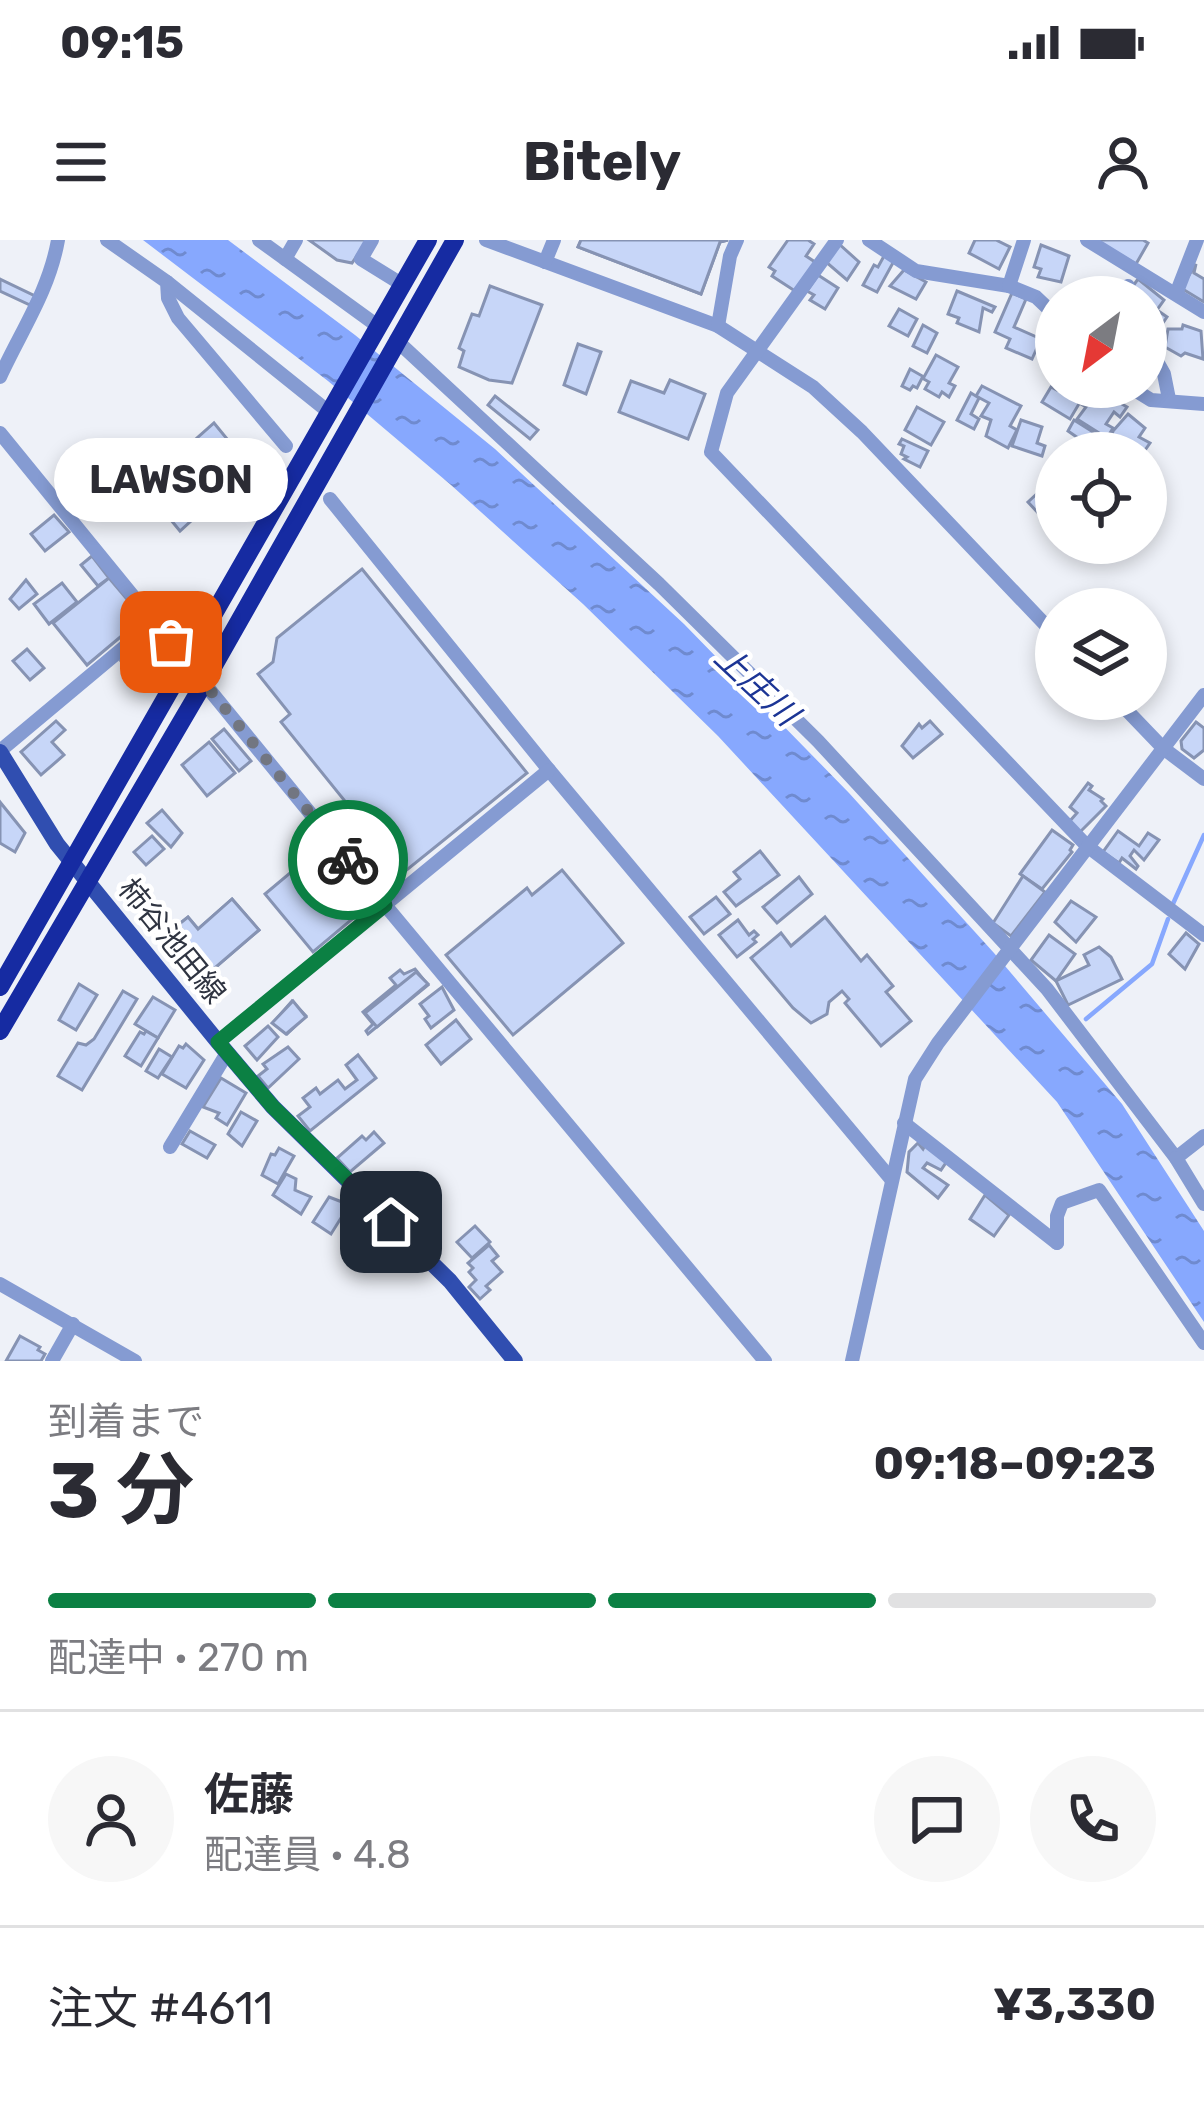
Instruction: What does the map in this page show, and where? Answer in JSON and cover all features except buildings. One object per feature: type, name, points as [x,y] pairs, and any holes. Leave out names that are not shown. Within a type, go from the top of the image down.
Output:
[{"type":"highway","points":[[0,987],[428,240]]},
{"type":"highway","points":[[0,1031],[455,240]]},
{"type":"main road","name":"柿谷池田線","points":[[0,752],[72,862],[222,1047],[273,1107],[449,1280],[510,1359]]},
{"type":"street","points":[[0,377],[6,348],[35,311],[58,240]]},
{"type":"street","points":[[107,240],[333,408]]},
{"type":"street","points":[[259,240],[378,329]]},
{"type":"street","points":[[285,259],[296,240]]},
{"type":"street","points":[[372,240],[361,259],[404,285]]},
{"type":"street","points":[[486,240],[718,326],[813,387],[1035,614]]},
{"type":"street","points":[[545,262],[554,240]]},
{"type":"street","points":[[718,326],[737,240]]},
{"type":"street","points":[[837,240],[727,393],[710,452],[1087,845],[1204,934]]},
{"type":"street","points":[[869,240],[916,272],[1009,286],[1035,296]]},
{"type":"street","points":[[1009,286],[1024,240]]},
{"type":"street","points":[[1087,240],[1204,312]]},
{"type":"street","points":[[1176,294],[1197,240]]},
{"type":"street","points":[[167,282],[178,318],[286,446]]},
{"type":"street","points":[[396,340],[818,740],[1098,1052],[1204,1204]]},
{"type":"street","points":[[1167,393],[1168,399],[1204,404]]},
{"type":"street","points":[[0,433],[766,1361]]},
{"type":"street","points":[[330,499],[891,1179]]},
{"type":"street","points":[[0,752],[154,622]]},
{"type":"street","points":[[852,1361],[916,1079],[1204,694]]},
{"type":"street","points":[[1136,720],[1162,748],[1204,779]]},
{"type":"street","points":[[170,1147],[222,1047],[549,770]]},
{"type":"street","points":[[904,1124],[1057,1243],[1062,1203],[1099,1190],[1204,1343]]},
{"type":"street","points":[[1176,1158],[1196,1147],[1204,1136]]},
{"type":"street","points":[[0,1284],[136,1361]]},
{"type":"street","points":[[52,1361],[73,1324]]},
{"type":"water","points":[[143,240],[228,240],[495,449],[684,624],[849,793],[1122,1104],[1204,1231],[1204,1322],[1057,1102],[718,736],[583,604],[451,485],[328,381]]},
{"type":"waterway","points":[[1172,906],[1204,835]]},
{"type":"waterway","points":[[1086,1019],[1152,964],[1168,919]]},
{"type":"way so far","points":[[171,642],[348,860]]},
{"type":"place","name":"LAWSON","points":[[171,642]]},
{"type":"route","points":[[348,860],[385,905],[218,1042],[273,1107],[391,1222]]},
{"type":"water label","name":"上庄川","points":[[757,685]]}]
